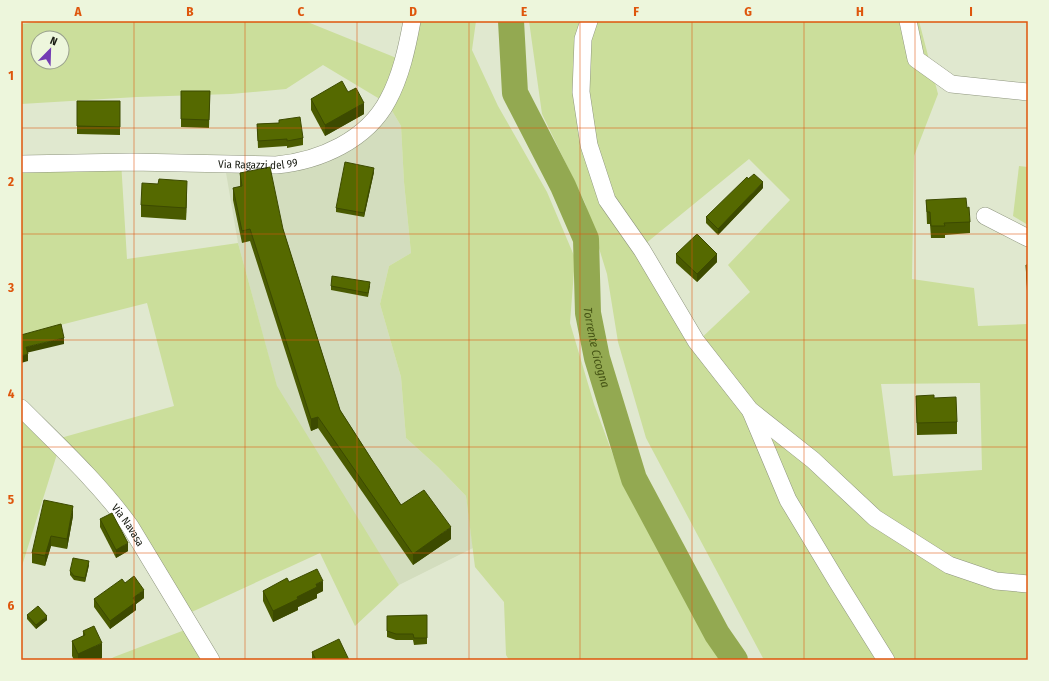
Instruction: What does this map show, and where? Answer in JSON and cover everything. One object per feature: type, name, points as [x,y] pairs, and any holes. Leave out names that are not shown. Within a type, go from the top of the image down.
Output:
[{"type":"street","name":"Via Ragazzi del 99","points":[[21,164],[131,162],[276,165],[292,164],[320,156],[340,147],[353,138],[381,112],[399,74],[412,21]]},
{"type":"street","points":[[589,21],[584,40],[581,92],[589,145],[607,200],[642,250],[696,341],[750,410],[813,460],[875,518],[949,565],[996,581],[1028,584]]},
{"type":"street","points":[[908,21],[916,59],[951,84],[1028,92]]},
{"type":"street","points":[[985,216],[1028,238]]},
{"type":"street","name":"Via Navasa","points":[[21,408],[100,488],[115,506],[134,533],[211,660]]},
{"type":"street","points":[[750,410],[788,500],[886,660]]},
{"type":"shaded area","points":[[388,104],[401,126],[404,182],[411,253],[389,266],[380,304],[401,377],[406,438],[438,467],[466,496],[473,548],[399,585],[288,428],[238,243],[224,161],[316,154]]},
{"type":"green space","points":[[47,21],[305,21],[399,59],[409,21],[476,21],[472,50],[498,106],[547,192],[575,258],[570,323],[594,404],[626,490],[722,660],[509,660],[506,655],[504,602],[475,567],[466,496],[438,467],[406,438],[401,377],[380,304],[389,266],[411,253],[404,182],[401,126],[388,104],[323,65],[286,89],[231,94],[137,97],[21,104],[21,24]]},
{"type":"green space","points":[[529,21],[919,21],[938,94],[914,156],[912,279],[974,288],[978,326],[1028,324],[1028,660],[764,660],[646,438],[618,342],[607,274],[585,203],[542,114]],"holes":[[[749,159],[790,200],[728,265],[750,292],[694,345],[645,244]],[[980,383],[982,470],[893,476],[881,384]]]},
{"type":"green space","points":[[121,161],[127,259],[238,243],[277,386],[399,585],[355,626],[320,553],[183,616],[128,527],[58,451],[21,569],[21,409],[57,439],[174,406],[147,303],[21,335],[21,163]]},
{"type":"green space","points":[[1019,166],[1028,167],[1028,225],[1013,216]]},
{"type":"green space","points":[[190,628],[206,660],[109,660],[114,657]]},
{"type":"building","points":[[342,81],[348,92],[356,88],[364,103],[325,125],[311,99]]},
{"type":"building","points":[[181,91],[210,91],[209,120],[181,119]]},
{"type":"building","points":[[77,101],[120,101],[120,127],[77,126]]},
{"type":"building","points":[[300,117],[303,138],[287,141],[287,139],[258,141],[257,124],[279,123],[279,120]]},
{"type":"building","points":[[345,162],[374,168],[364,213],[336,208]]},
{"type":"building","points":[[270,167],[283,229],[340,410],[401,505],[424,490],[451,527],[413,554],[318,417],[311,419],[250,229],[242,231],[233,188],[242,186],[240,173]]},
{"type":"building","points":[[754,174],[763,182],[718,229],[706,217],[747,177],[748,179]]},
{"type":"building","points":[[159,179],[187,181],[186,208],[141,205],[142,183],[158,184]]},
{"type":"building","points":[[966,198],[967,208],[969,207],[970,222],[944,223],[945,226],[931,226],[930,212],[927,212],[926,200]]},
{"type":"building","points":[[697,234],[717,254],[697,274],[676,254]]},
{"type":"building","points":[[1026,265],[1028,265],[1028,293]]},
{"type":"building","points":[[332,276],[370,282],[368,293],[331,286]]},
{"type":"building","points":[[61,324],[64,338],[26,347],[28,354],[21,356],[21,335]]},
{"type":"building","points":[[934,395],[934,398],[956,397],[957,422],[917,423],[916,396]]},
{"type":"building","points":[[44,500],[73,506],[67,539],[51,536],[45,556],[32,553]]},
{"type":"building","points":[[112,513],[128,543],[116,550],[100,519]]},
{"type":"building","points":[[73,558],[89,561],[85,578],[74,576],[70,571]]},
{"type":"building","points":[[317,569],[323,581],[316,584],[317,587],[297,597],[298,599],[273,611],[263,591],[287,578],[289,582]]},
{"type":"building","points":[[134,576],[144,590],[133,598],[136,602],[110,621],[94,599],[122,579],[125,583]]},
{"type":"building","points":[[38,606],[47,616],[36,625],[27,615]]},
{"type":"building","points":[[427,615],[427,638],[414,638],[413,634],[396,634],[387,631],[387,616]]},
{"type":"building","points":[[94,626],[102,643],[78,654],[72,641],[85,635],[83,631]]},
{"type":"building","points":[[339,639],[349,660],[316,660],[312,652]]},
{"type":"waterway","name":"Torrente Cicogna","points":[[511,21],[515,93],[563,186],[586,239],[588,313],[597,358],[634,479],[717,634],[735,660]]}]
